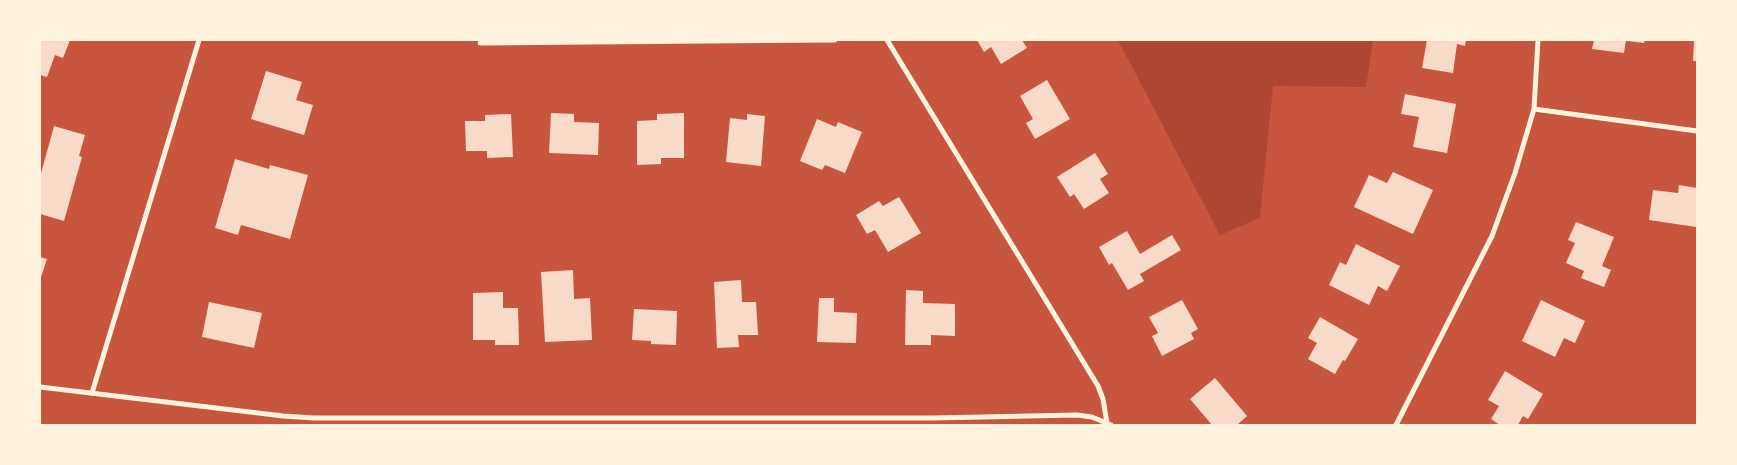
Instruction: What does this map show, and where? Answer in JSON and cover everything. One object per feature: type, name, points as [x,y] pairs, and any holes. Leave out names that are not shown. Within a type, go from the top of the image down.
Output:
[{"type":"street","points":[[92,393],[199,40]]},
{"type":"street","points":[[480,42],[834,40]]},
{"type":"street","points":[[886,40],[1098,386],[1109,424]]},
{"type":"street","points":[[1396,425],[1492,236],[1515,173],[1534,109],[1538,40]]},
{"type":"street","points":[[1534,109],[1697,131]]},
{"type":"street","points":[[40,387],[314,418],[933,418],[1077,415],[1092,417],[1109,424]]},
{"type":"street","points":[[933,418],[933,425]]},
{"type":"shaded area","points":[[1118,40],[1373,40],[1366,87],[1273,86],[1260,218],[1220,235]]},
{"type":"building","points":[[40,40],[70,40],[63,58],[55,55],[47,77],[40,75]]},
{"type":"building","points":[[977,40],[1022,40],[1027,48],[1001,64],[991,47],[984,52]]},
{"type":"building","points":[[1427,40],[1466,40],[1465,46],[1457,44],[1453,73],[1422,68]]},
{"type":"building","points":[[1594,40],[1626,40],[1624,53],[1592,49]]},
{"type":"building","points":[[1627,40],[1645,40],[1644,43]]},
{"type":"building","points":[[1694,40],[1697,40],[1697,61],[1693,61]]},
{"type":"building","points":[[266,71],[302,82],[296,100],[313,105],[304,135],[251,119]]},
{"type":"building","points":[[1047,80],[1070,119],[1035,139],[1026,123],[1033,119],[1020,96]]},
{"type":"building","points":[[1405,94],[1456,104],[1447,153],[1413,147],[1419,117],[1401,114]]},
{"type":"building","points":[[551,113],[574,114],[574,122],[599,123],[598,155],[549,153]]},
{"type":"building","points":[[684,113],[684,158],[661,158],[661,164],[637,165],[637,121],[657,120],[657,114]]},
{"type":"building","points":[[511,114],[513,157],[487,158],[487,151],[466,151],[465,121],[485,121],[485,115]]},
{"type":"building","points":[[747,114],[765,116],[761,166],[726,162],[730,118],[747,120]]},
{"type":"building","points":[[817,119],[836,127],[838,122],[862,132],[845,173],[825,165],[822,170],[800,161]]},
{"type":"building","points":[[54,126],[85,135],[79,156],[82,157],[64,221],[40,214],[40,177]]},
{"type":"building","points":[[1095,153],[1108,174],[1100,179],[1109,193],[1084,209],[1074,194],[1070,197],[1057,177]]},
{"type":"building","points":[[235,159],[269,169],[270,165],[308,175],[290,239],[241,225],[238,235],[215,228]]},
{"type":"building","points":[[1393,172],[1433,190],[1413,234],[1354,207],[1369,175],[1387,183]]},
{"type":"building","points":[[1679,185],[1697,188],[1696,227],[1649,220],[1653,190],[1678,193]]},
{"type":"building","points":[[899,197],[921,233],[888,252],[875,230],[867,234],[856,215],[879,201],[883,206]]},
{"type":"building","points":[[1576,222],[1614,237],[1602,266],[1611,270],[1604,287],[1581,278],[1584,271],[1566,263],[1575,243],[1568,240]]},
{"type":"building","points":[[1127,231],[1140,254],[1172,235],[1181,250],[1140,274],[1144,281],[1128,290],[1112,263],[1109,265],[1099,247]]},
{"type":"building","points":[[1356,244],[1400,266],[1387,291],[1378,286],[1369,305],[1329,285],[1340,262],[1346,265]]},
{"type":"building","points":[[40,257],[47,259],[40,280]]},
{"type":"building","points":[[573,270],[574,299],[590,298],[592,340],[545,342],[541,272]]},
{"type":"building","points":[[741,280],[742,302],[756,302],[758,335],[738,335],[739,347],[717,348],[714,282]]},
{"type":"building","points":[[906,290],[923,291],[923,303],[955,304],[955,336],[931,335],[931,345],[905,345]]},
{"type":"building","points":[[503,292],[503,308],[518,308],[519,345],[495,345],[495,340],[473,340],[473,293]]},
{"type":"building","points":[[819,298],[834,298],[834,312],[857,313],[856,343],[817,342]]},
{"type":"building","points":[[1182,300],[1198,329],[1191,333],[1194,339],[1162,356],[1152,336],[1158,333],[1149,317]]},
{"type":"building","points":[[1541,300],[1585,321],[1575,343],[1564,338],[1555,357],[1522,341]]},
{"type":"building","points":[[209,302],[262,313],[254,348],[202,337]]},
{"type":"building","points":[[634,309],[677,311],[676,345],[651,344],[651,341],[632,340]]},
{"type":"building","points":[[1320,317],[1358,339],[1335,374],[1308,359],[1317,343],[1308,338]]},
{"type":"building","points":[[1505,371],[1543,394],[1528,419],[1523,416],[1518,425],[1500,425],[1491,419],[1499,406],[1488,400]]},
{"type":"building","points":[[1215,378],[1247,416],[1237,425],[1212,425],[1190,399]]}]
